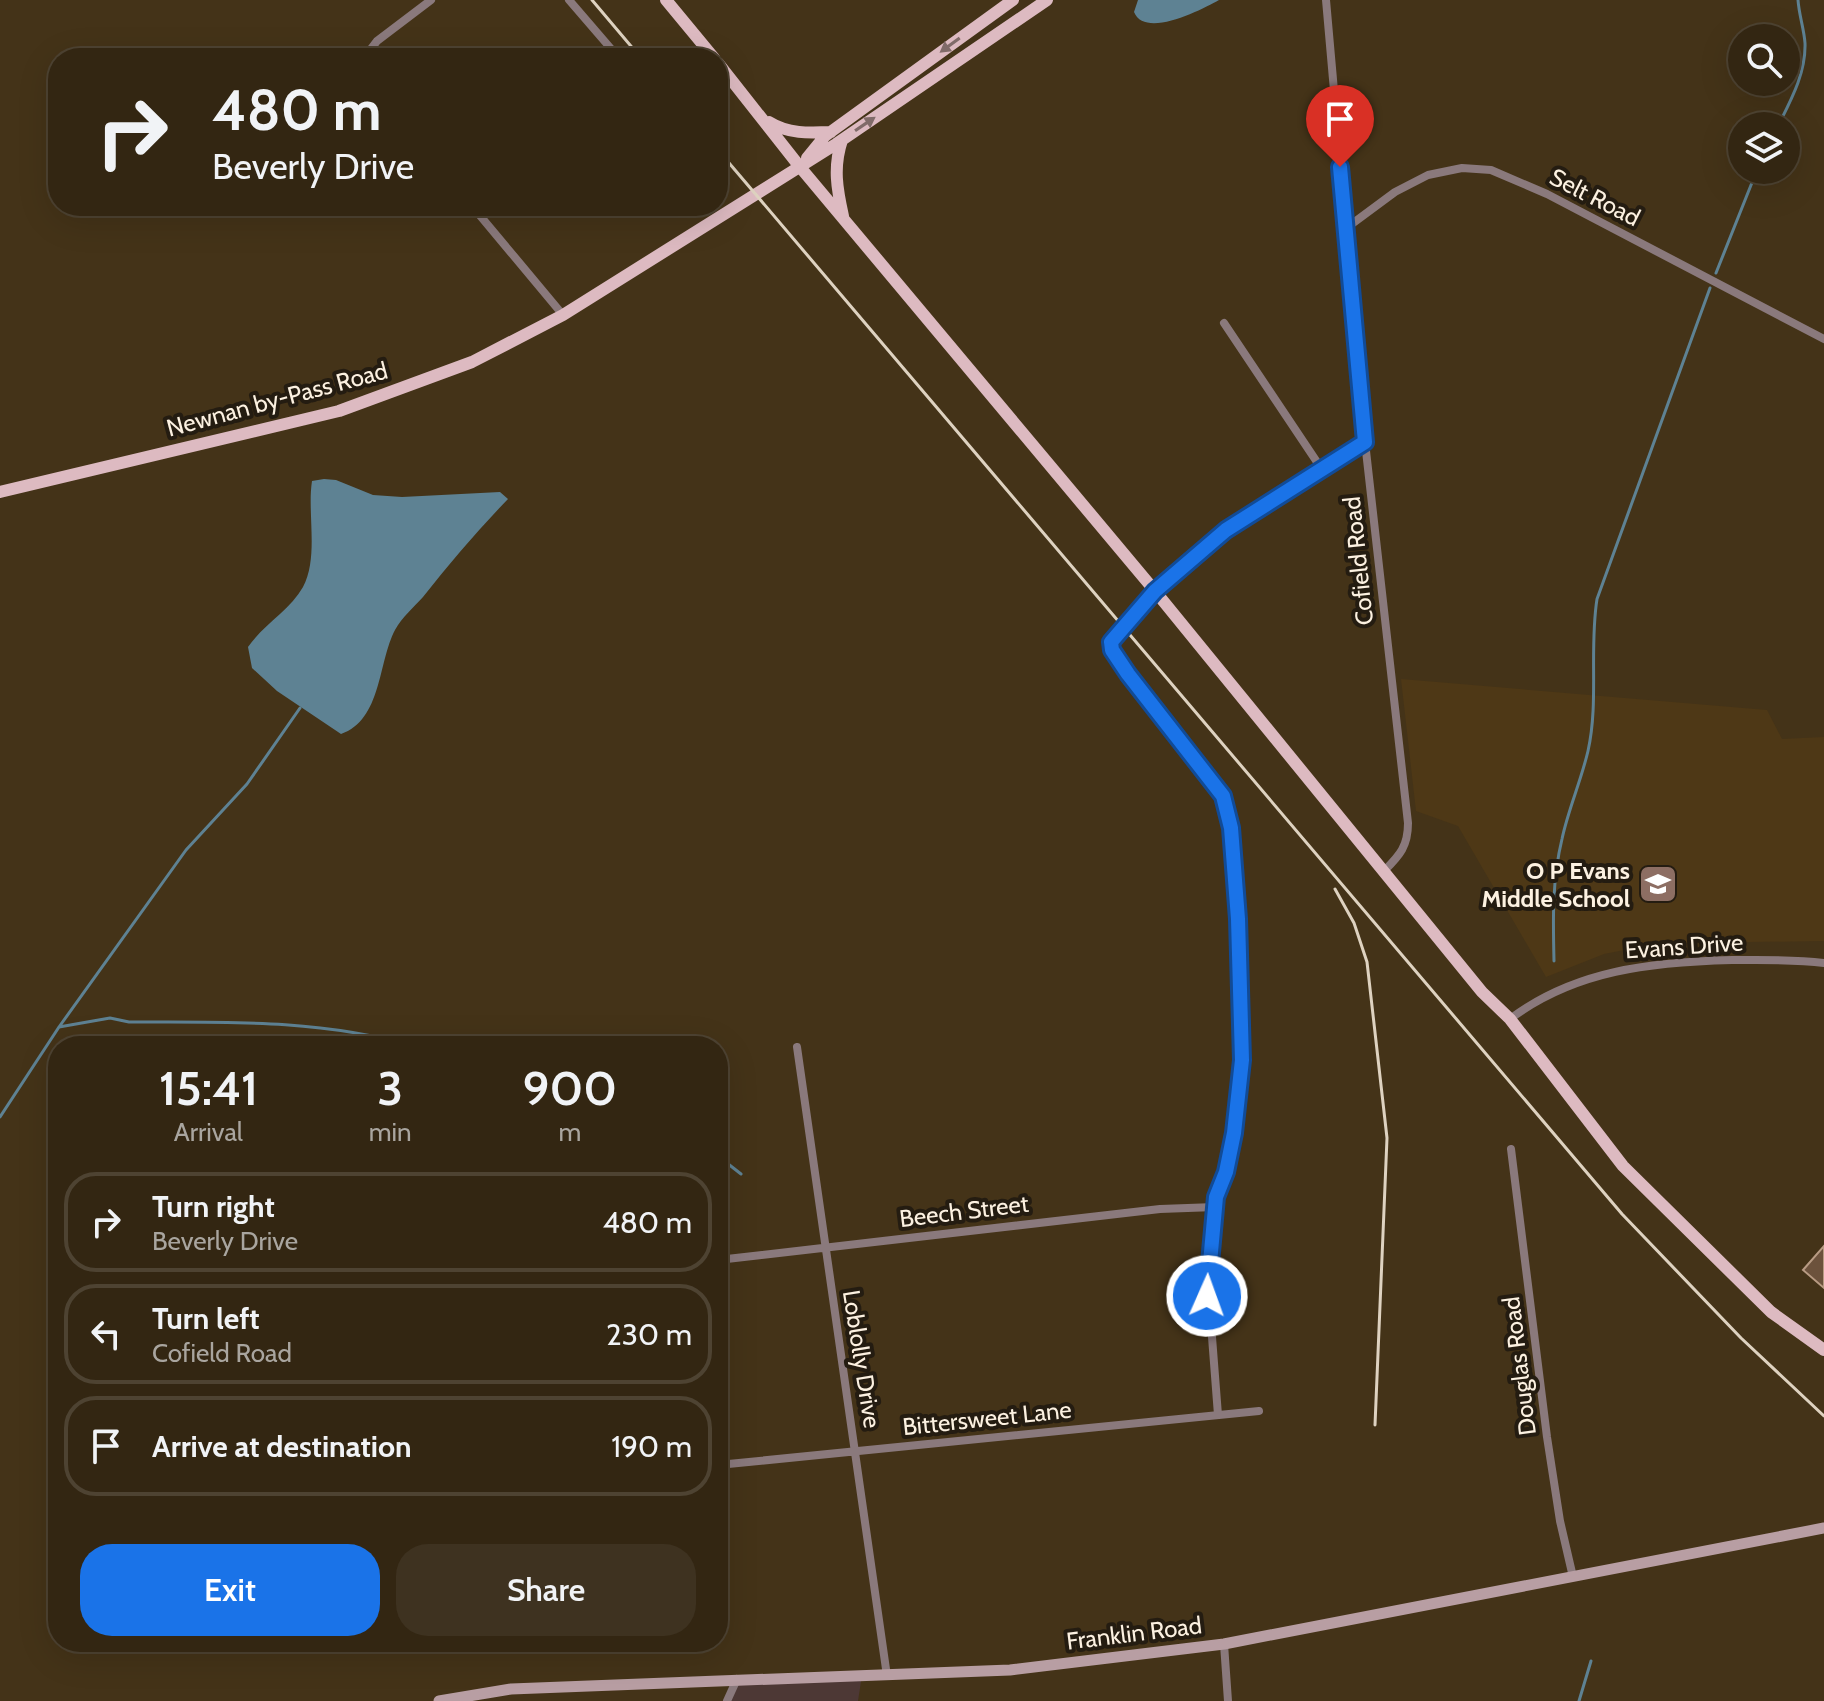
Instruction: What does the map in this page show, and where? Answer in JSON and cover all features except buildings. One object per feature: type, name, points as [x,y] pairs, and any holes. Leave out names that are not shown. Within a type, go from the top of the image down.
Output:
[{"type":"main road","points":[[666,0],[706,48]]},
{"type":"main road","points":[[843,219],[836,183],[837,136],[1013,0]]},
{"type":"main road","points":[[759,116],[779,128],[837,136],[1047,0]]},
{"type":"main road","points":[[728,76],[843,219],[1385,870],[1482,992],[1510,1019],[1623,1166],[1771,1312],[1824,1350]]},
{"type":"main road","name":"Newnan by-Pass Road","points":[[728,212],[800,167],[837,136]]},
{"type":"main road","name":"Newnan by-Pass Road","points":[[0,492],[339,411],[472,362],[563,315],[722,216]]},
{"type":"main road","name":"Franklin Road","points":[[439,1701],[737,1679],[1010,1670],[1224,1644],[1824,1528]]},
{"type":"street","points":[[372,48],[431,0]]},
{"type":"street","points":[[569,0],[610,48]]},
{"type":"street","name":"Cofield Road","points":[[1326,0],[1365,442],[1408,823],[1407,843],[1385,870]]},
{"type":"street","name":"Selt Road","points":[[1345,229],[1395,192],[1428,175],[1462,168],[1491,170],[1547,194],[1824,339]]},
{"type":"street","points":[[480,216],[563,315]]},
{"type":"street","points":[[1224,323],[1321,468]]},
{"type":"street","points":[[1218,1415],[1207,1296],[1215,1207],[1232,1146],[1242,1060],[1238,919],[1231,828],[1223,796],[1208,772],[1112,650],[1111,642],[1155,591],[1226,530],[1365,442]]},
{"type":"street","name":"Evans Drive","points":[[1510,1019],[1534,1001],[1571,984],[1630,968],[1706,961],[1797,960],[1824,963]]},
{"type":"street","name":"Loblolly Drive","points":[[797,1047],[887,1676]]},
{"type":"street","name":"Douglas Road","points":[[1511,1149],[1547,1437],[1560,1521],[1573,1577]]},
{"type":"street","name":"Beech Street","points":[[728,1259],[1160,1209],[1215,1207]]},
{"type":"street","name":"Bittersweet Lane","points":[[728,1464],[1259,1411]]},
{"type":"street","points":[[1224,1644],[1228,1701]]},
{"type":"street","points":[[727,1701],[737,1679]]},
{"type":"shaded area","name":"O P Evans Middle School","points":[[1401,679],[1767,710],[1782,739],[1824,737],[1824,941],[1645,946],[1604,954],[1546,977],[1458,826],[1416,811]]},
{"type":"shaded area","points":[[862,1675],[858,1701],[726,1701],[736,1677]]},
{"type":"water","points":[[1138,0],[1219,0],[1174,20],[1149,23],[1140,20],[1134,12]]},
{"type":"water","points":[[336,480],[373,495],[402,497],[500,492],[508,499],[398,625],[389,643],[372,703],[354,727],[341,734],[277,691],[252,668],[248,647],[303,587],[312,549],[312,481]]},
{"type":"waterway","points":[[1785,112],[1797,86],[1805,54],[1798,0]]},
{"type":"waterway","points":[[1716,273],[1751,184]]},
{"type":"waterway","points":[[1554,961],[1556,870],[1591,732],[1597,599],[1710,288]]},
{"type":"waterway","points":[[53,1036],[186,850],[247,784],[300,708]]},
{"type":"waterway","points":[[59,1027],[110,1018],[129,1022],[272,1024],[372,1036]]},
{"type":"waterway","points":[[0,1117],[48,1044]]},
{"type":"waterway","points":[[728,1164],[741,1174]]},
{"type":"waterway","points":[[1579,1701],[1591,1661]]},
{"type":"railway","points":[[592,0],[633,48]]},
{"type":"railway","points":[[728,162],[1622,1214],[1741,1338],[1824,1416]]},
{"type":"railway","points":[[1335,889],[1354,923],[1367,962],[1387,1138],[1375,1425]]},
{"type":"place","name":"O P Evans Middle School","points":[[1658,884]]},
{"type":"route","points":[[1207,1296],[1216,1197],[1226,1172],[1234,1133],[1242,1060],[1238,919],[1231,828],[1223,796],[1208,772],[1128,674],[1112,650],[1111,642],[1155,591],[1226,530],[1262,504],[1365,442],[1340,167]]}]
